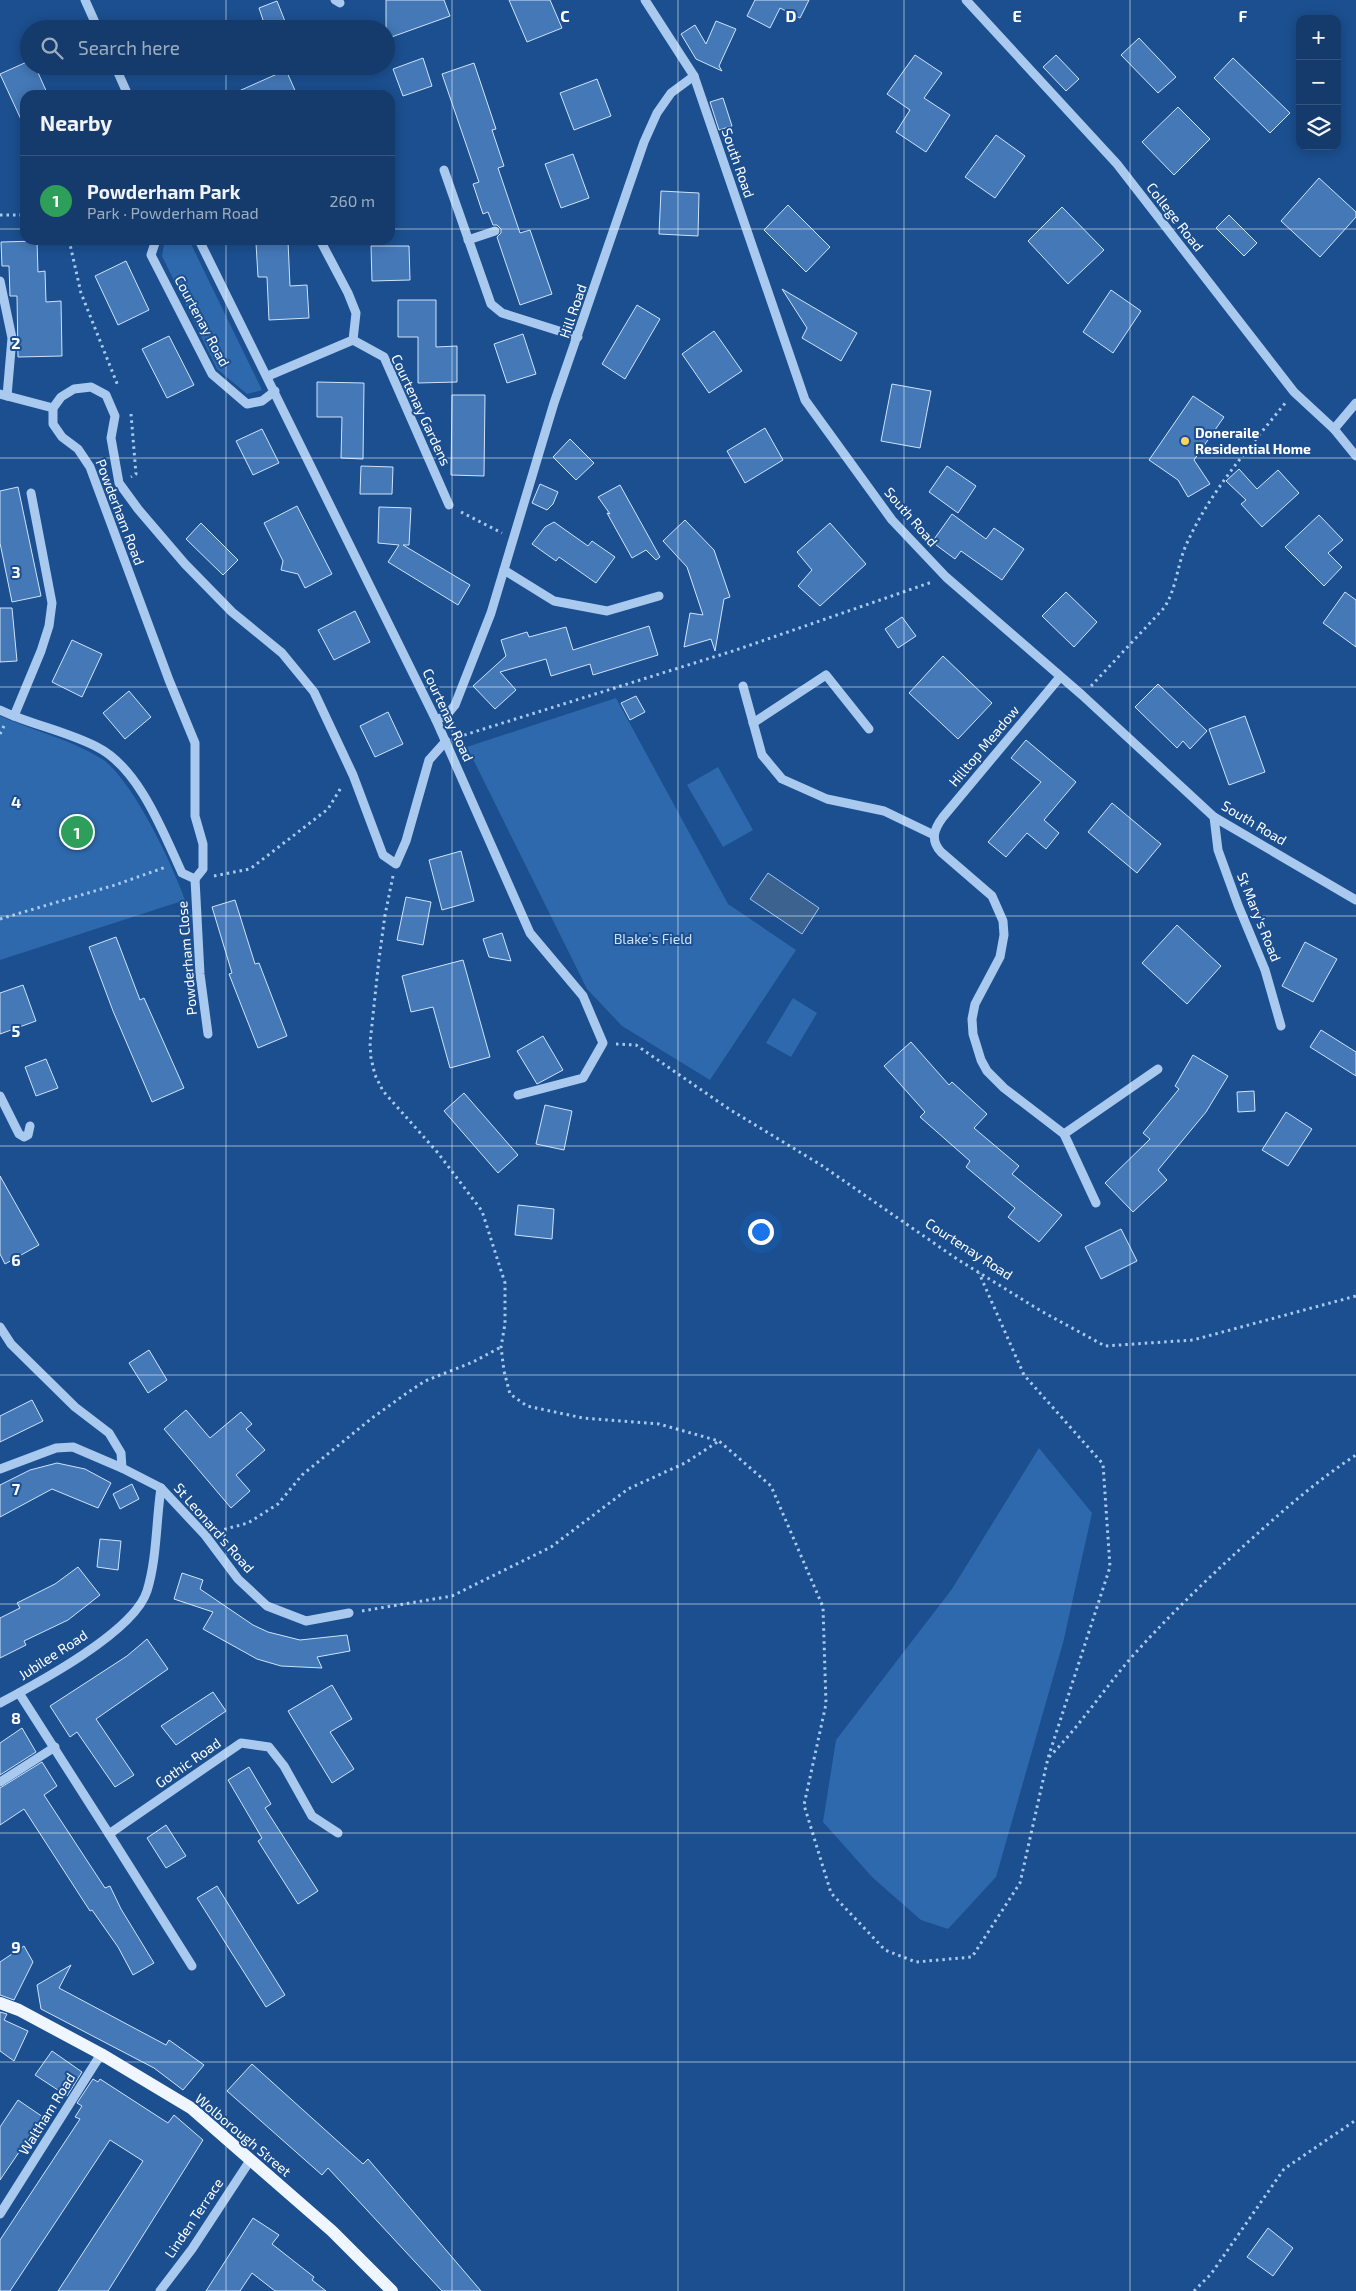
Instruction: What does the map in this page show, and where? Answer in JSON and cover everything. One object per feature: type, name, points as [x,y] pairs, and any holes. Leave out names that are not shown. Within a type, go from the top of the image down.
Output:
[{"type":"main road","name":"Wolborough Street","points":[[0,2003],[19,2010],[101,2054],[191,2108],[332,2231],[392,2291]]},
{"type":"street","points":[[85,0],[94,20]]},
{"type":"street","name":"South Road","points":[[645,0],[694,76],[805,400],[892,520],[946,577],[1082,695],[1214,817],[1356,900]]},
{"type":"street","name":"College Road","points":[[966,0],[1117,164],[1294,392],[1334,429],[1356,456]]},
{"type":"street","points":[[119,75],[126,90]]},
{"type":"street","name":"Hill Road","points":[[436,720],[446,716],[455,705],[491,613],[554,403],[644,142],[654,120],[671,93],[694,76]]},
{"type":"street","points":[[444,170],[491,304],[502,312],[578,337]]},
{"type":"street","points":[[468,240],[496,231]]},
{"type":"street","name":"Courtenay Road","points":[[154,245],[151,255],[212,374],[247,404],[262,401],[275,392]]},
{"type":"street","name":"Courtenay Road","points":[[202,245],[268,376],[436,720],[530,933],[583,996],[603,1044]]},
{"type":"street","points":[[268,376],[353,340],[356,313],[348,293],[323,245]]},
{"type":"street","points":[[0,281],[12,338],[3,395],[53,408]]},
{"type":"street","name":"Courtenay Gardens","points":[[353,340],[384,356],[450,505]]},
{"type":"street","name":"Powderham Road","points":[[195,879],[203,869],[203,844],[195,816],[195,743],[169,680],[90,467],[78,449],[62,438],[53,424],[53,408],[61,397],[74,389],[91,387],[106,396],[115,416],[111,438],[119,483],[138,510],[232,612],[282,653],[314,692],[352,776],[383,855],[396,864]]},
{"type":"street","points":[[1334,429],[1356,403]]},
{"type":"street","points":[[14,716],[41,651],[52,603],[31,492]]},
{"type":"street","points":[[504,570],[554,600],[607,611],[659,596]]},
{"type":"street","points":[[753,722],[826,675],[869,729]]},
{"type":"street","name":"Hilltop Meadow","points":[[934,835],[943,817],[1060,677]]},
{"type":"street","points":[[743,686],[762,755],[782,779],[827,799],[884,811],[934,835],[937,848],[992,896],[1003,921],[1004,934],[1000,957],[975,1004],[972,1019],[973,1034],[980,1060],[999,1084],[1064,1134],[1096,1203]]},
{"type":"street","points":[[0,710],[99,748],[121,764],[138,787],[182,873],[195,879]]},
{"type":"street","points":[[396,864],[406,841],[429,760],[446,741]]},
{"type":"street","name":"St Mary's Road","points":[[1214,817],[1218,850],[1265,970],[1281,1026]]},
{"type":"street","name":"Powderham Close","points":[[195,879],[200,974],[208,1034]]},
{"type":"street","points":[[518,1095],[583,1078],[603,1044]]},
{"type":"street","points":[[1064,1134],[1158,1069]]},
{"type":"street","points":[[0,1096],[19,1134],[24,1137],[28,1134],[30,1126]]},
{"type":"street","points":[[0,1327],[11,1344],[74,1407],[109,1433],[121,1453],[122,1468]]},
{"type":"street","name":"St Leonard's Road","points":[[0,1469],[56,1448],[73,1447],[162,1488],[205,1535],[238,1579],[267,1606],[306,1621],[350,1613]]},
{"type":"street","name":"Jubilee Road","points":[[0,1703],[83,1656],[138,1609],[146,1592],[153,1560],[162,1488]]},
{"type":"street","points":[[20,1693],[56,1747],[192,1966]]},
{"type":"street","name":"Gothic Road","points":[[109,1834],[241,1743],[269,1747],[284,1766],[312,1816],[338,1833]]},
{"type":"street","points":[[0,1782],[56,1747]]},
{"type":"street","name":"Waltham Road","points":[[0,2214],[101,2054]]},
{"type":"street","name":"Linden Terrace","points":[[160,2291],[192,2249],[250,2159]]},
{"type":"path","points":[[0,215],[20,215]]},
{"type":"path","points":[[70,245],[81,293],[95,332],[122,393]]},
{"type":"path","points":[[1082,695],[1164,608],[1170,598],[1186,544],[1213,494],[1294,392]]},
{"type":"path","points":[[119,483],[136,474],[129,408]]},
{"type":"path","points":[[450,505],[514,539]]},
{"type":"path","points":[[446,741],[736,650],[946,577]]},
{"type":"path","points":[[210,876],[250,869],[328,810],[344,782],[352,776]]},
{"type":"path","points":[[396,864],[385,915],[370,1043],[370,1058],[375,1075],[383,1091],[438,1153],[482,1211],[505,1283],[505,1324],[501,1347],[504,1371],[510,1394],[527,1406],[583,1418],[659,1424],[719,1441],[771,1486],[823,1607],[826,1704],[804,1805],[831,1893],[885,1950],[916,1962],[972,1957],[1020,1883],[1048,1758],[1110,1567],[1103,1464],[1024,1374],[979,1273]]},
{"type":"path","points":[[0,919],[115,885],[163,868]]},
{"type":"path","name":"Courtenay Road","points":[[603,1044],[636,1045],[729,1109],[821,1165],[979,1273],[1041,1311],[1105,1346],[1193,1340],[1356,1296]]},
{"type":"path","points":[[205,1535],[248,1523],[278,1504],[302,1475],[372,1418],[407,1393],[425,1381],[501,1347]]},
{"type":"path","points":[[350,1613],[452,1596],[551,1547],[628,1489],[685,1464],[719,1441]]},
{"type":"path","points":[[1048,1758],[1070,1736],[1098,1697],[1138,1650],[1216,1569],[1314,1485],[1356,1456]]},
{"type":"path","points":[[1194,2291],[1210,2274],[1284,2168],[1356,2120]]},
{"type":"green space","points":[[164,245],[191,245],[262,390],[247,394],[217,369],[162,256]]},
{"type":"green space","name":"Blake's Field","points":[[616,698],[728,904],[796,950],[710,1080],[622,1026],[587,989],[467,747]]},
{"type":"green space","points":[[0,716],[90,752],[114,769],[150,824],[171,866],[185,900],[0,960]]},
{"type":"green space","points":[[718,767],[753,830],[723,847],[687,785]]},
{"type":"green space","points":[[793,998],[817,1013],[791,1057],[766,1043]]},
{"type":"green space","points":[[1039,1448],[1092,1513],[1063,1643],[996,1877],[948,1929],[921,1920],[873,1878],[823,1822],[836,1740],[952,1589]]},
{"type":"shaded area","points":[[768,873],[819,908],[802,934],[750,899]]},
{"type":"building","points":[[386,0],[444,0],[450,16],[395,36],[395,20],[386,20]]},
{"type":"building","points":[[509,0],[550,0],[562,28],[527,42]]},
{"type":"building","points":[[755,0],[809,0],[800,18],[780,8],[770,28],[747,16]]},
{"type":"building","points":[[277,1],[284,20],[263,20],[259,8]]},
{"type":"building","points":[[716,21],[736,29],[719,66],[722,71],[696,59],[681,34],[695,25],[706,44]]},
{"type":"building","points":[[1139,38],[1176,77],[1158,93],[1121,55]]},
{"type":"building","points":[[915,55],[942,73],[924,98],[950,115],[926,152],[896,132],[910,110],[887,94]]},
{"type":"building","points":[[1056,55],[1079,79],[1066,91],[1043,67]]},
{"type":"building","points":[[423,58],[432,86],[403,96],[395,74],[395,68]]},
{"type":"building","points":[[1233,58],[1290,113],[1270,133],[1214,78]]},
{"type":"building","points":[[474,63],[496,129],[492,130],[504,166],[498,168],[520,233],[530,230],[552,294],[520,305],[497,237],[501,233],[501,229],[497,225],[493,225],[488,212],[483,214],[473,184],[479,182],[442,74]]},
{"type":"building","points":[[20,65],[20,75],[39,75],[46,90],[20,90],[20,117],[0,74]]},
{"type":"building","points":[[275,75],[288,75],[295,90],[241,90]]},
{"type":"building","points":[[597,79],[611,116],[574,130],[560,93]]},
{"type":"building","points":[[723,98],[732,126],[719,130],[710,102]]},
{"type":"building","points":[[1178,107],[1210,139],[1174,175],[1142,142]]},
{"type":"building","points":[[996,135],[1025,156],[995,198],[965,177]]},
{"type":"building","points":[[573,154],[589,198],[561,208],[545,164]]},
{"type":"building","points":[[1319,178],[1356,212],[1356,217],[1320,257],[1281,221]]},
{"type":"building","points":[[661,191],[699,193],[698,236],[659,234]]},
{"type":"building","points":[[788,205],[830,247],[806,272],[764,230]]},
{"type":"building","points":[[1062,207],[1104,250],[1068,284],[1028,241]]},
{"type":"building","points":[[1229,215],[1257,243],[1244,256],[1216,228]]},
{"type":"building","points":[[20,241],[20,245],[37,245],[38,272],[45,271],[46,302],[61,301],[62,356],[18,357],[17,296],[10,296],[9,266],[2,266],[1,242]]},
{"type":"building","points":[[256,245],[288,245],[290,286],[307,285],[309,318],[269,320],[267,277],[258,277]]},
{"type":"building","points":[[371,246],[409,246],[410,280],[372,281]]},
{"type":"building","points":[[126,261],[149,310],[118,325],[95,276]]},
{"type":"building","points":[[782,289],[857,333],[841,361],[802,338],[807,328]]},
{"type":"building","points":[[1111,290],[1141,311],[1113,353],[1083,332]]},
{"type":"building","points":[[398,300],[436,300],[436,347],[457,346],[457,382],[418,383],[418,337],[398,337]]},
{"type":"building","points":[[637,305],[660,319],[625,379],[602,364]]},
{"type":"building","points":[[714,331],[742,371],[709,393],[682,354]]},
{"type":"building","points":[[523,334],[536,374],[507,383],[494,344]]},
{"type":"building","points":[[169,336],[194,385],[167,398],[142,349]]},
{"type":"building","points":[[317,382],[364,383],[363,459],[341,458],[342,417],[317,417]]},
{"type":"building","points":[[892,384],[931,391],[920,448],[881,441]]},
{"type":"building","points":[[452,395],[485,395],[484,476],[451,475]]},
{"type":"building","points":[[1193,396],[1224,417],[1194,460],[1210,484],[1188,497],[1178,480],[1149,460]]},
{"type":"building","points":[[765,428],[783,460],[745,483],[727,451]]},
{"type":"building","points":[[262,429],[279,463],[253,475],[236,441]]},
{"type":"building","points":[[570,439],[594,463],[576,480],[553,457]]},
{"type":"building","points":[[361,466],[393,467],[392,494],[360,494]]},
{"type":"building","points":[[947,466],[976,486],[958,513],[929,492]]},
{"type":"building","points":[[1239,469],[1257,489],[1278,470],[1299,493],[1262,527],[1241,504],[1246,500],[1226,481]]},
{"type":"building","points":[[540,484],[558,492],[553,504],[547,510],[532,503]]},
{"type":"building","points":[[620,485],[660,557],[656,560],[646,550],[632,558],[607,513],[610,514],[598,497]]},
{"type":"building","points":[[18,487],[41,596],[12,602],[0,543],[0,491]]},
{"type":"building","points":[[297,506],[332,574],[305,588],[298,574],[281,570],[283,561],[264,523]]},
{"type":"building","points":[[379,507],[411,508],[409,545],[403,545],[470,585],[458,605],[388,562],[399,545],[378,543]]},
{"type":"building","points":[[952,514],[986,539],[994,528],[1024,549],[1002,580],[961,551],[955,559],[932,542]]},
{"type":"building","points":[[1319,515],[1343,540],[1328,553],[1342,567],[1324,586],[1285,547]]},
{"type":"building","points":[[685,520],[714,550],[730,597],[724,599],[715,651],[711,639],[684,647],[690,613],[703,615],[687,567],[663,541]]},
{"type":"building","points":[[554,522],[588,546],[592,541],[615,557],[596,583],[559,557],[556,561],[532,544],[545,527]]},
{"type":"building","points":[[201,523],[238,560],[223,575],[186,539]]},
{"type":"building","points":[[830,523],[866,564],[820,606],[798,586],[812,570],[797,552]]},
{"type":"building","points":[[1066,592],[1097,622],[1074,647],[1042,616]]},
{"type":"building","points":[[1345,592],[1356,600],[1356,647],[1323,623]]},
{"type":"building","points":[[0,608],[12,608],[17,661],[0,662]]},
{"type":"building","points":[[355,611],[370,642],[334,660],[318,630]]},
{"type":"building","points":[[902,617],[916,636],[898,648],[885,629]]},
{"type":"building","points":[[649,626],[658,655],[593,675],[590,664],[551,676],[546,659],[500,672],[516,690],[495,709],[473,686],[506,656],[501,640],[527,632],[529,637],[566,627],[573,650]]},
{"type":"building","points":[[72,640],[102,654],[82,697],[52,682]]},
{"type":"building","points":[[943,656],[992,703],[958,739],[909,693]]},
{"type":"building","points":[[1158,684],[1207,731],[1190,749],[1183,741],[1177,748],[1135,707]]},
{"type":"building","points":[[129,691],[151,717],[125,739],[103,713]]},
{"type":"building","points":[[636,696],[645,712],[630,720],[621,703]]},
{"type":"building","points":[[388,712],[403,744],[375,757],[360,726]]},
{"type":"building","points":[[1245,716],[1265,772],[1229,785],[1209,729]]},
{"type":"building","points":[[1026,740],[1076,782],[1044,820],[1059,833],[1046,849],[1027,833],[1006,857],[988,842],[1041,782],[1011,758]]},
{"type":"building","points":[[1112,803],[1161,844],[1137,873],[1088,832]]},
{"type":"building","points":[[461,851],[474,901],[442,910],[429,860]]},
{"type":"building","points":[[406,897],[431,902],[423,945],[397,940]]},
{"type":"building","points":[[235,900],[255,964],[259,963],[287,1036],[258,1048],[229,974],[232,973],[212,907]]},
{"type":"building","points":[[1177,925],[1221,966],[1187,1004],[1142,963]]},
{"type":"building","points":[[502,933],[511,961],[489,957],[483,939]]},
{"type":"building","points":[[116,937],[140,1000],[144,998],[184,1088],[152,1102],[113,1011],[89,947]]},
{"type":"building","points":[[1305,942],[1337,959],[1313,1002],[1282,986]]},
{"type":"building","points":[[463,960],[490,1057],[450,1068],[433,1007],[411,1012],[402,976]]},
{"type":"building","points":[[23,985],[36,1021],[0,1034],[0,993]]},
{"type":"building","points":[[1321,1030],[1356,1052],[1356,1076],[1310,1047]]},
{"type":"building","points":[[543,1036],[563,1070],[537,1084],[517,1051]]},
{"type":"building","points":[[911,1042],[949,1085],[952,1082],[987,1114],[974,1128],[1019,1166],[1012,1174],[1062,1215],[1039,1242],[1008,1217],[1015,1208],[966,1167],[970,1161],[920,1117],[925,1112],[884,1066]]},
{"type":"building","points":[[1193,1055],[1228,1076],[1206,1112],[1158,1170],[1167,1180],[1133,1212],[1105,1183],[1150,1139],[1143,1133],[1179,1089],[1175,1086]]},
{"type":"building","points":[[46,1059],[58,1088],[36,1096],[25,1067]]},
{"type":"building","points":[[1254,1091],[1255,1111],[1238,1112],[1237,1092]]},
{"type":"building","points":[[464,1093],[518,1155],[498,1173],[444,1111]]},
{"type":"building","points":[[545,1105],[572,1111],[564,1150],[536,1144]]},
{"type":"building","points":[[1286,1112],[1312,1129],[1288,1166],[1262,1150]]},
{"type":"building","points":[[0,1176],[39,1245],[5,1264],[0,1254]]},
{"type":"building","points":[[518,1205],[554,1209],[552,1239],[515,1235]]},
{"type":"building","points":[[1121,1229],[1137,1261],[1101,1279],[1085,1247]]},
{"type":"building","points":[[149,1350],[167,1380],[148,1393],[129,1363]]},
{"type":"building","points":[[32,1400],[43,1421],[0,1442],[0,1416]]},
{"type":"building","points":[[186,1410],[210,1438],[241,1412],[252,1424],[246,1429],[265,1450],[236,1475],[250,1491],[231,1508],[164,1429]]},
{"type":"building","points":[[57,1463],[85,1469],[111,1483],[98,1508],[52,1489],[0,1517],[0,1485],[30,1470]]},
{"type":"building","points":[[132,1484],[139,1499],[120,1509],[113,1494]]},
{"type":"building","points":[[100,1539],[121,1541],[118,1570],[97,1567]]},
{"type":"building","points":[[78,1567],[100,1595],[68,1620],[24,1641],[26,1645],[0,1658],[0,1618],[20,1608],[17,1603],[55,1584]]},
{"type":"building","points":[[182,1573],[203,1580],[200,1589],[253,1625],[268,1632],[300,1640],[347,1635],[350,1651],[317,1657],[322,1668],[281,1666],[257,1659],[203,1629],[213,1612],[174,1599]]},
{"type":"building","points":[[147,1639],[168,1669],[96,1719],[134,1775],[115,1787],[77,1732],[70,1737],[50,1706],[127,1656]]},
{"type":"building","points":[[332,1685],[352,1719],[330,1732],[354,1769],[332,1783],[288,1711]]},
{"type":"building","points":[[213,1692],[226,1711],[176,1745],[161,1726]]},
{"type":"building","points":[[22,1728],[36,1752],[0,1775],[0,1743]]},
{"type":"building","points":[[42,1762],[57,1786],[44,1795],[105,1888],[110,1886],[121,1909],[154,1963],[133,1975],[118,1947],[92,1910],[90,1911],[24,1809],[0,1825],[0,1788]]},
{"type":"building","points":[[249,1767],[271,1804],[265,1808],[318,1891],[298,1904],[258,1841],[262,1838],[228,1780]]},
{"type":"building","points":[[166,1825],[186,1856],[166,1868],[147,1838]]},
{"type":"building","points":[[217,1886],[285,1995],[266,2007],[197,1898]]},
{"type":"building","points":[[24,1946],[33,1962],[14,2000],[0,1995],[0,1962]]},
{"type":"building","points":[[71,1965],[59,1988],[166,2045],[169,2040],[204,2065],[183,2090],[154,2068],[41,2009],[37,1985]]},
{"type":"building","points":[[0,2012],[7,2014],[4,2020],[28,2031],[14,2061],[0,2051]]},
{"type":"building","points":[[52,2051],[82,2072],[67,2096],[35,2075]]},
{"type":"building","points":[[252,2064],[363,2164],[368,2159],[481,2291],[442,2291],[328,2168],[322,2175],[227,2091]]},
{"type":"building","points":[[93,2079],[98,2082],[100,2079],[168,2123],[174,2115],[203,2140],[108,2291],[58,2291],[143,2161],[110,2140],[10,2291],[0,2291],[0,2240],[80,2119],[75,2117],[82,2106],[77,2103]]},
{"type":"building","points":[[18,2100],[43,2117],[0,2180],[0,2127]]},
{"type":"building","points":[[253,2218],[279,2235],[272,2244],[314,2277],[312,2280],[326,2291],[275,2291],[252,2273],[240,2291],[206,2291]]},
{"type":"building","points":[[1268,2228],[1293,2248],[1273,2276],[1247,2257]]},
{"type":"place","name":"Doneraile Residential Home","points":[[1185,441]]},
{"type":"place","name":"Powderham Park","points":[[77,832]]}]
